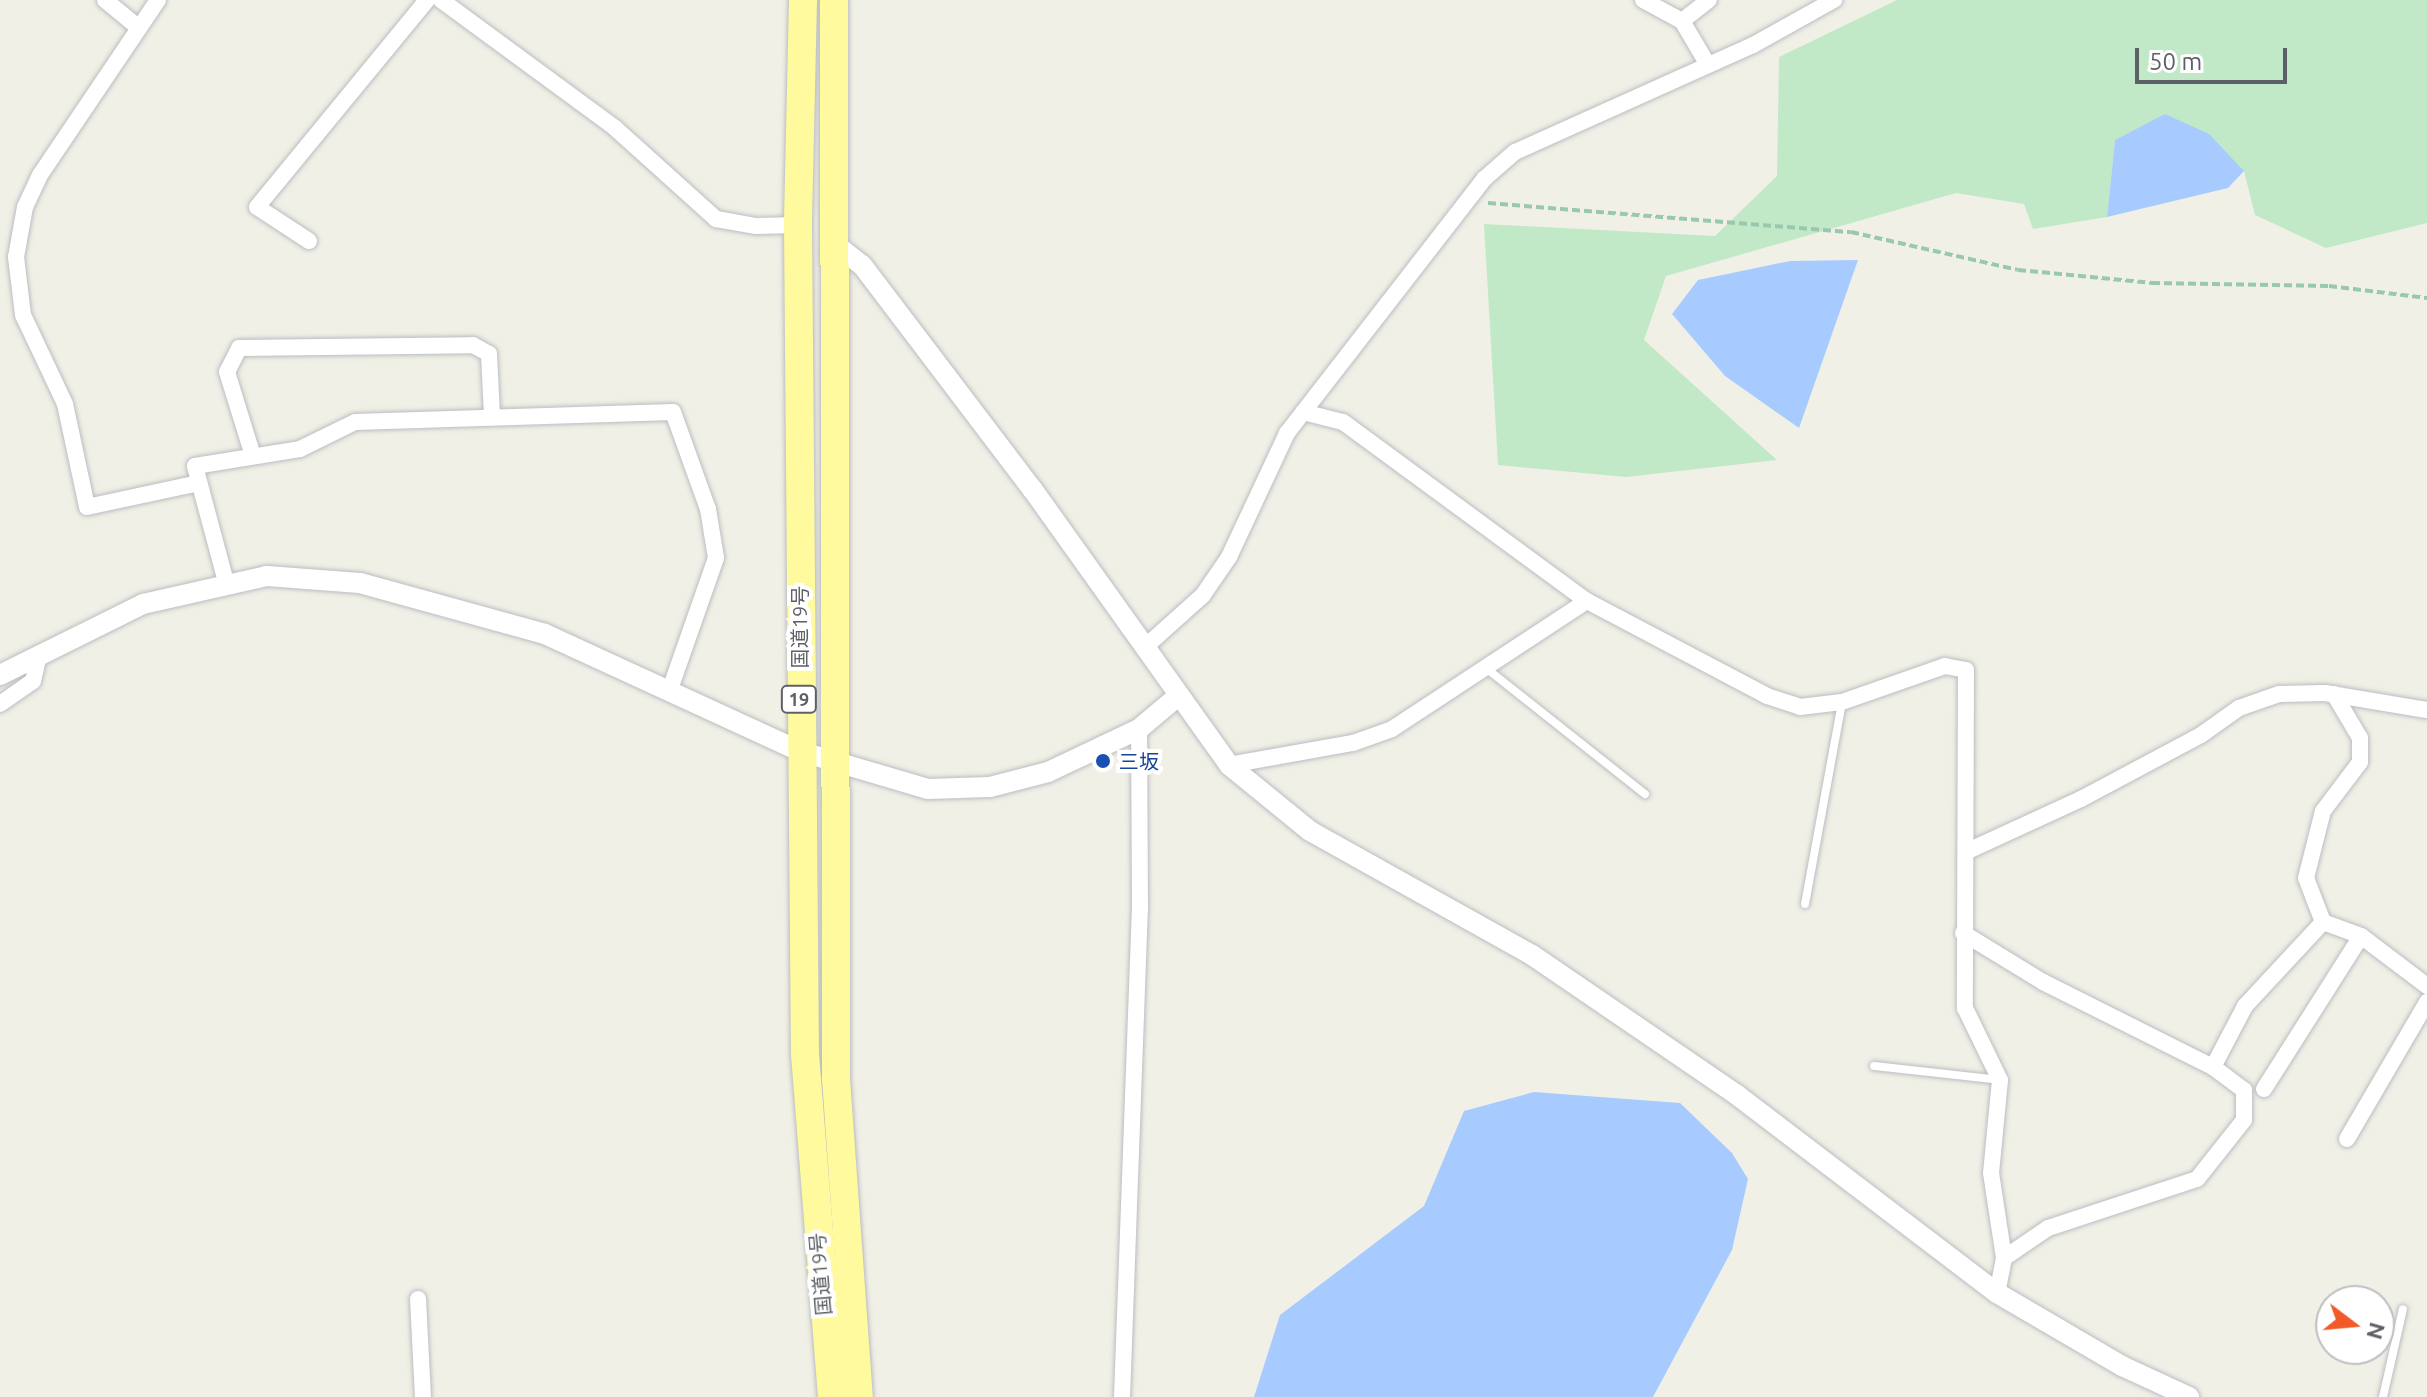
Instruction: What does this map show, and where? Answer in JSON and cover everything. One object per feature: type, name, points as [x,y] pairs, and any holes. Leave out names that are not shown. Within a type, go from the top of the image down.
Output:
[{"type":"highway","name":"国道19号","points":[[803,0],[798,225],[799,751],[805,1054],[832,1397]]},
{"type":"highway","name":"国道19号","points":[[834,0],[838,766],[836,1079],[859,1397]]},
{"type":"street","points":[[105,0],[139,28]]},
{"type":"street","points":[[158,0],[40,175],[25,207],[16,257],[23,315],[65,404],[87,507],[199,483]]},
{"type":"street","points":[[309,241],[257,207],[427,0]]},
{"type":"street","points":[[441,0],[615,128],[716,219],[756,226],[798,225]]},
{"type":"street","points":[[1643,0],[1682,21],[1708,65]]},
{"type":"street","points":[[1682,21],[1709,0]]},
{"type":"street","points":[[1144,648],[1177,623],[1229,557],[1287,433],[1484,179],[1515,152],[1708,65],[1834,0]]},
{"type":"street","points":[[836,245],[862,265],[1229,765],[1310,831],[1532,955],[1737,1095],[1997,1293],[2122,1366],[2189,1397]]},
{"type":"street","points":[[253,456],[227,372],[239,348],[473,345],[489,354],[492,416]]},
{"type":"street","points":[[226,582],[195,466],[300,449],[355,422],[673,412],[708,509],[716,558],[670,689]]},
{"type":"street","points":[[1303,412],[1322,413],[1343,422],[1587,601],[1767,696],[1800,707],[1842,702],[1945,666],[1966,670],[1968,851],[1963,933],[1965,1008],[2000,1080],[1991,1173],[2004,1258],[1997,1293]]},
{"type":"street","points":[[0,675],[143,604],[226,582],[267,576],[360,583],[545,634],[799,751],[838,766],[928,789],[990,787],[1048,772],[1139,729],[1178,696]]},
{"type":"street","points":[[1229,765],[1353,743],[1392,729],[1587,601]]},
{"type":"street","points":[[0,704],[33,681],[39,655]]},
{"type":"street","points":[[1968,851],[2081,799],[2201,735],[2239,708],[2279,694],[2334,694],[2427,710]]},
{"type":"street","points":[[2334,694],[2360,738],[2360,762],[2323,811],[2306,878],[2323,922],[2361,936],[2427,986]]},
{"type":"street","points":[[1122,1397],[1140,910],[1139,729]]},
{"type":"street","points":[[2213,1067],[2245,1006],[2323,922]]},
{"type":"street","points":[[1963,933],[2043,982],[2213,1067],[2244,1090],[2244,1120],[2197,1179],[2048,1228],[2004,1258]]},
{"type":"street","points":[[2264,1089],[2361,936]]},
{"type":"street","points":[[2347,1139],[2427,1002]]},
{"type":"street","points":[[418,1299],[423,1397]]},
{"type":"lane","points":[[1486,668],[1645,794]]},
{"type":"lane","points":[[1805,904],[1842,702]]},
{"type":"lane","points":[[1874,1066],[2000,1080]]},
{"type":"lane","points":[[2383,1397],[2403,1309]]},
{"type":"path","points":[[1469,202],[1851,232],[2018,270],[2152,283],[2340,287],[2427,298]]},
{"type":"green space","points":[[1897,0],[2427,0],[2427,223],[2326,248],[2255,215],[2244,171],[2115,140],[2107,217],[2033,229],[2024,204],[1956,193],[1666,276],[1644,340],[1777,460],[1626,477],[1498,465],[1484,224],[1715,236],[1777,176],[1779,57]]},
{"type":"water","points":[[2165,114],[2209,134],[2244,171],[2228,188],[2107,217],[2115,140]]},
{"type":"water","points":[[1858,260],[1799,428],[1725,376],[1672,314],[1698,280],[1790,261]]},
{"type":"water","points":[[1534,1092],[1680,1103],[1732,1153],[1748,1179],[1732,1250],[1653,1397],[1254,1397],[1280,1315],[1424,1206],[1464,1111]]},
{"type":"place","name":"三坂","points":[[1103,761]]}]
